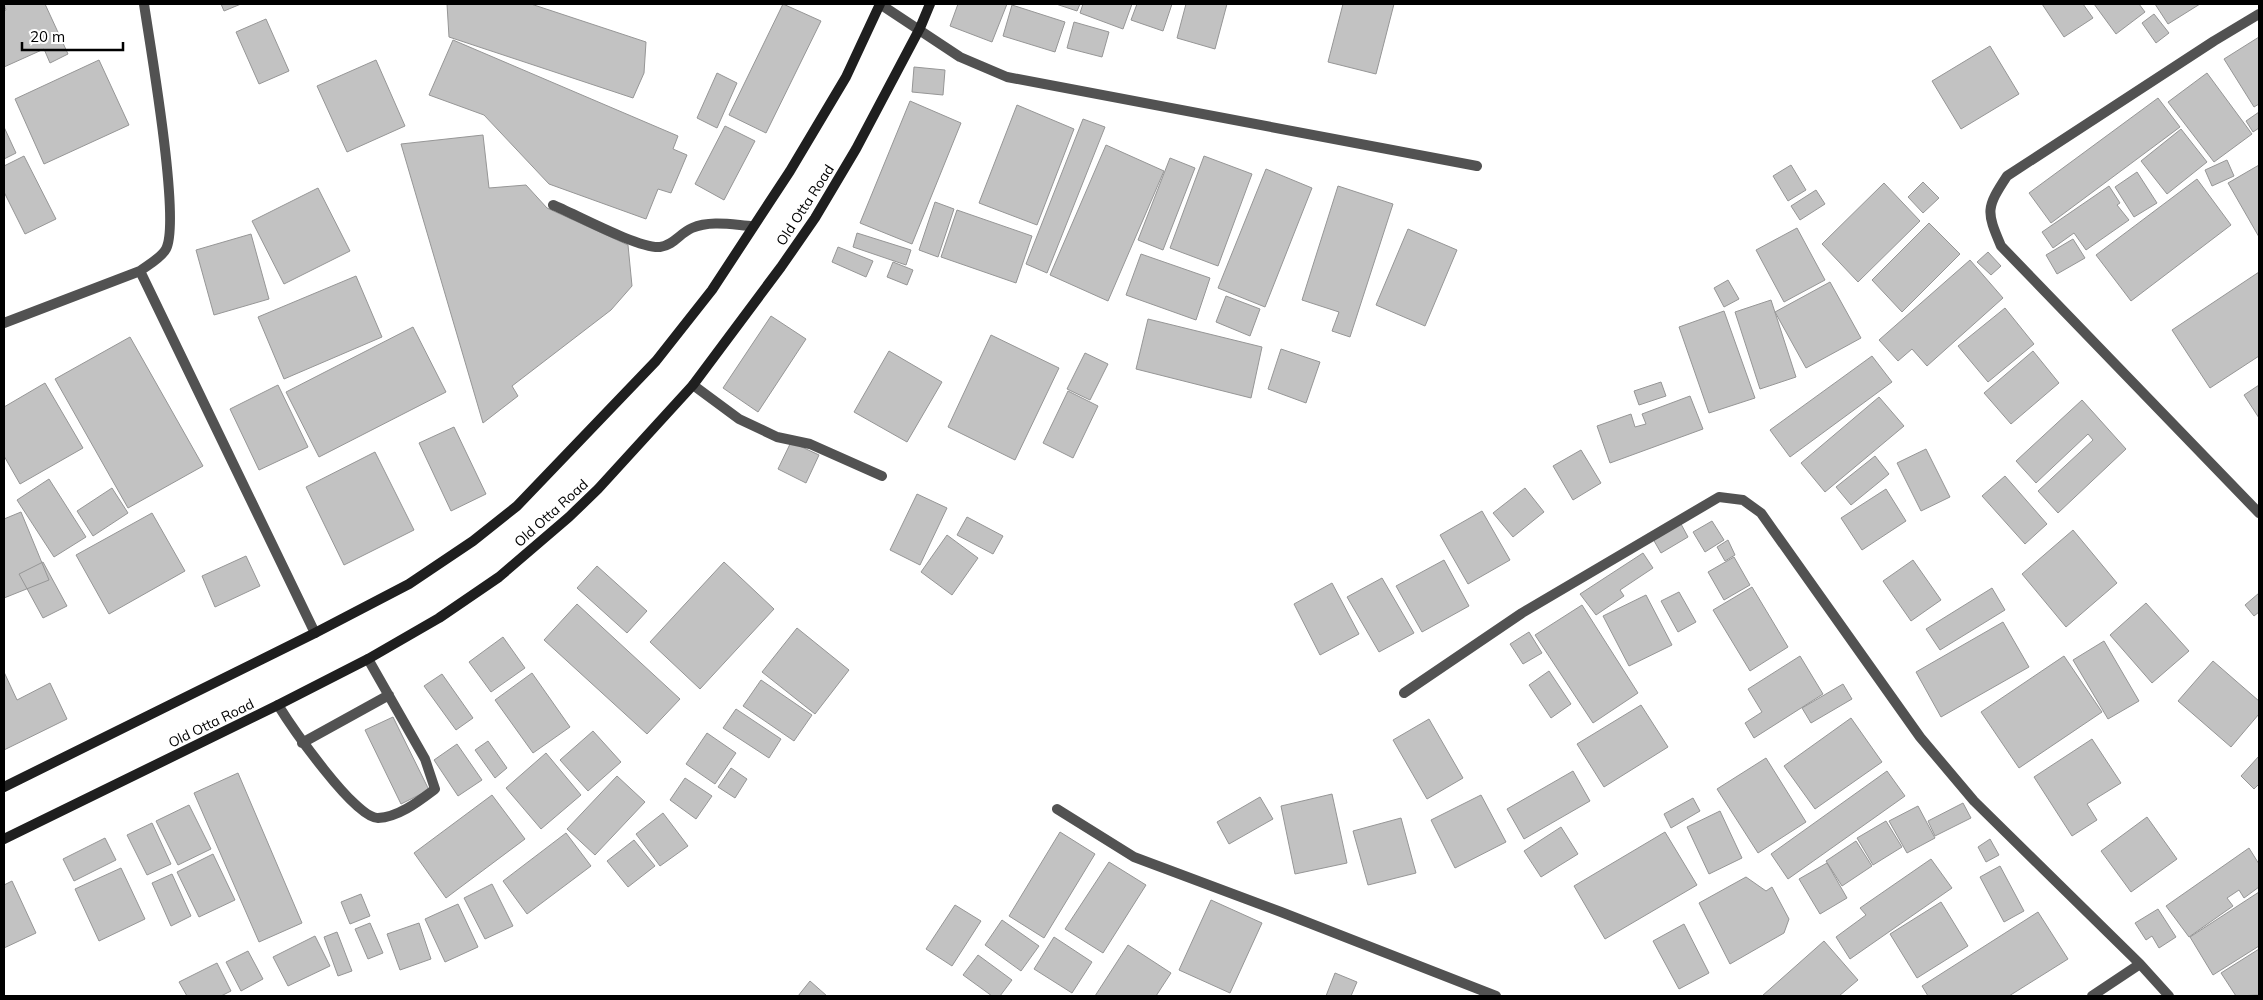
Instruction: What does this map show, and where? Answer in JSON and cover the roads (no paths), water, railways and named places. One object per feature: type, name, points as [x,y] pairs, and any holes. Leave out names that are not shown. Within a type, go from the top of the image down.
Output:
[{"type":"main road","name":"Old Otta Road","points":[[4,786],[315,633],[409,584],[473,541],[518,506],[656,361],[712,290],[790,171],[846,77],[880,4]]},
{"type":"main road","name":"Old Otta Road","points":[[4,839],[368,659],[439,618],[499,577],[532,550],[598,489],[693,385],[816,218],[856,149],[920,28],[930,4]]},
{"type":"street","points":[[4,323],[140,271],[166,249],[170,220],[166,165],[144,4]]},
{"type":"street","points":[[880,4],[920,28],[960,57],[1007,77],[1477,166]]},
{"type":"street","points":[[2259,14],[2214,41],[2007,176],[1993,198],[1989,219],[2001,246],[2259,512]]},
{"type":"street","points":[[553,205],[639,243],[659,247],[674,242],[691,228],[706,224],[753,226]]},
{"type":"street","points":[[140,271],[315,633]]},
{"type":"street","points":[[693,385],[739,419],[777,437],[810,444],[882,476]]},
{"type":"street","points":[[1404,693],[1522,613],[1719,497],[1743,500],[1761,513],[1920,738],[1968,794],[2140,964],[2168,996]]},
{"type":"street","points":[[278,705],[302,743],[362,812],[376,818],[396,814],[435,788],[424,759],[368,659]]},
{"type":"street","points":[[302,743],[389,695]]},
{"type":"street","points":[[1057,810],[1134,857],[1480,993],[1496,996]]},
{"type":"street","points":[[2092,996],[2140,964]]}]
